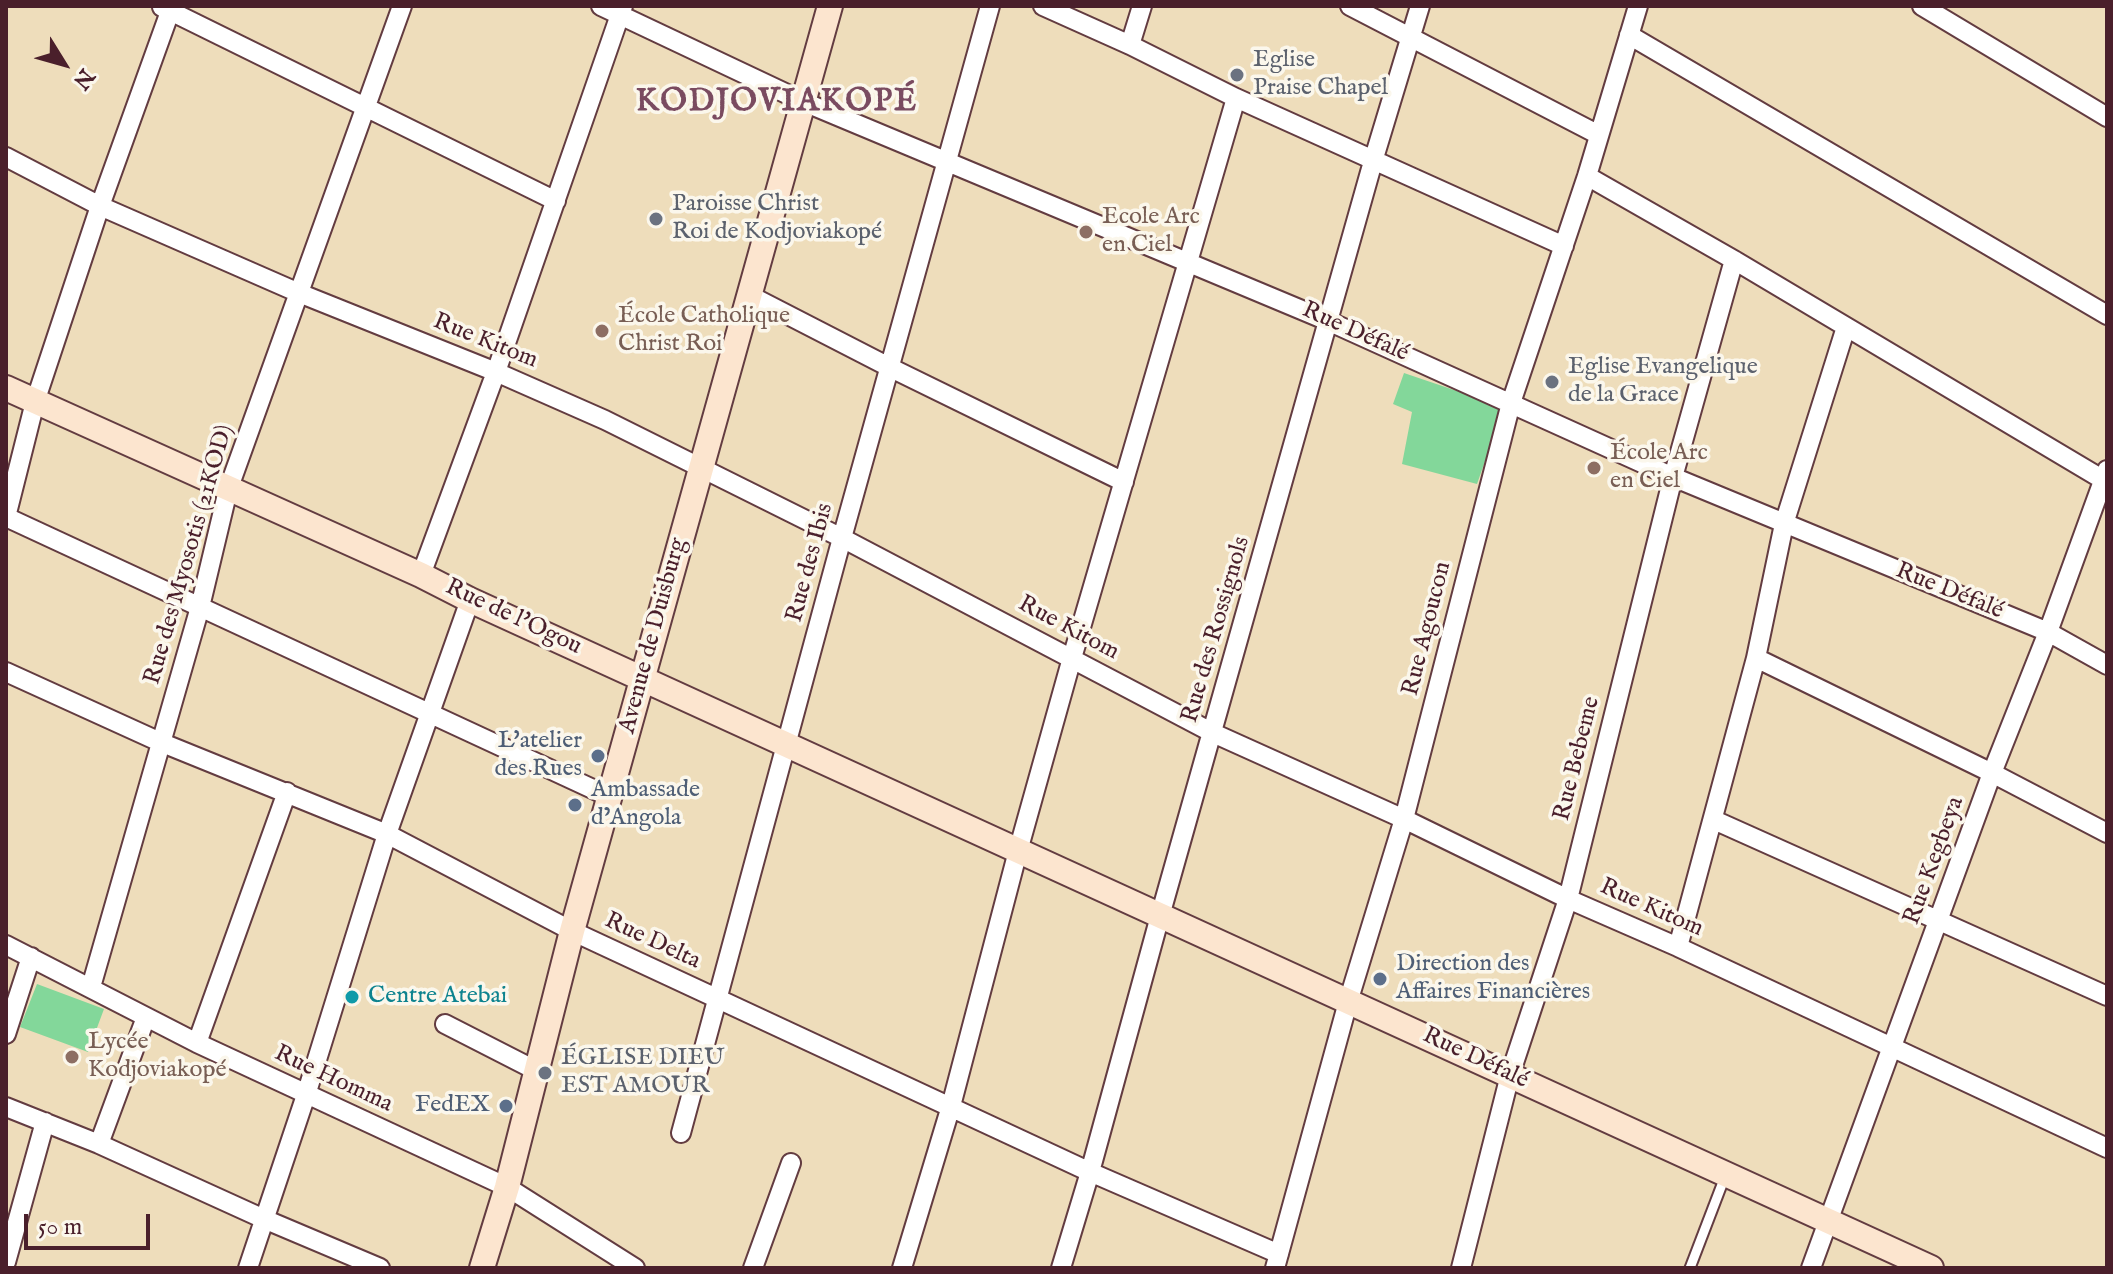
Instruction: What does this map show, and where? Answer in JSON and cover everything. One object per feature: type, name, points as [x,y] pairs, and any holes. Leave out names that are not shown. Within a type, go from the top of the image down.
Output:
[{"type":"street","name":"Rue des Myosotis (21KOD)","points":[[91,987],[200,607],[228,490],[402,6]]},
{"type":"street","name":"Rue Défalé","points":[[601,6],[621,11],[804,102],[1328,321],[1673,477],[2048,632],[2107,665]]},
{"type":"street","name":"Avenue de Duisburg","points":[[482,1268],[507,1187],[572,931],[830,6]]},
{"type":"street","name":"Rue des Ibis","points":[[681,1133],[990,6]]},
{"type":"street","points":[[1043,6],[1236,98],[1564,246]]},
{"type":"street","points":[[1130,45],[1142,6]]},
{"type":"street","points":[[1350,6],[1599,135]]},
{"type":"street","name":"Rue des Rossignols","points":[[1061,1268],[1374,158],[1420,6]]},
{"type":"street","name":"Rue Agoucon","points":[[1277,1261],[1348,1002],[1404,819],[1511,403],[1587,176],[1638,6]]},
{"type":"street","points":[[1922,6],[2107,117]]},
{"type":"street","points":[[556,201],[167,8],[35,402],[6,517],[610,797]]},
{"type":"street","points":[[421,575],[496,372],[621,11]]},
{"type":"street","points":[[1629,35],[2107,315]]},
{"type":"street","points":[[902,1268],[951,1106],[1072,658],[1236,98]]},
{"type":"street","name":"Rue Kitom","points":[[6,157],[100,206],[299,293],[496,372],[605,420],[842,538],[1213,733],[1404,819],[1568,899],[1678,947],[2107,1148]]},
{"type":"street","points":[[1587,176],[2106,477]]},
{"type":"street","name":"Rue Bebeme","points":[[1461,1268],[1510,1075],[1568,899],[1673,477],[1734,260]]},
{"type":"street","points":[[751,296],[1124,482]]},
{"type":"street","points":[[1678,947],[1756,658],[1784,524],[1846,327]]},
{"type":"street","name":"Rue de l'Ogou","points":[[6,388],[421,575],[1018,851]]},
{"type":"street","name":"Rue Kegbeya","points":[[1811,1268],[1992,773],[2106,477]]},
{"type":"street","points":[[248,1268],[306,1095],[387,834],[470,600]]},
{"type":"street","points":[[1756,658],[2107,833]]},
{"type":"street","name":"Rue Delta","points":[[6,672],[160,742],[387,834],[572,931],[1277,1261]]},
{"type":"street","points":[[197,1043],[287,792]]},
{"type":"street","points":[[1714,820],[2107,996]]},
{"type":"street","name":"Rue Défalé","points":[[1018,851],[1931,1268]]},
{"type":"street","name":"Rue Homma","points":[[6,945],[197,1043],[507,1187],[635,1268]]},
{"type":"street","points":[[6,1034],[31,957]]},
{"type":"street","points":[[99,1144],[146,1017]]},
{"type":"street","points":[[445,1024],[535,1070]]},
{"type":"street","points":[[6,1107],[99,1144],[380,1268]]},
{"type":"street","points":[[6,1262],[45,1122]]},
{"type":"street","points":[[753,1268],[791,1163]]},
{"type":"lane","points":[[1690,1268],[1726,1174]]},
{"type":"green space","points":[[1404,373],[1504,407],[1477,484],[1402,464],[1412,412],[1393,404]]},
{"type":"green space","points":[[37,984],[104,1009],[88,1052],[20,1027]]},
{"type":"place","name":"Eglise Praise Chapel","points":[[1237,75]]},
{"type":"place","name":"Paroisse Christ Roi de Kodjoviakopé","points":[[656,219]]},
{"type":"place","name":"Ecole Arc en Ciel","points":[[1086,232]]},
{"type":"place","name":"École Catholique Christ Roi","points":[[602,331]]},
{"type":"place","name":"Eglise Evangelique de la Grace","points":[[1552,382]]},
{"type":"place","name":"École Arc en Ciel","points":[[1594,468]]},
{"type":"place","name":"L'atelier des Rues","points":[[598,756]]},
{"type":"place","name":"Ambassade d’Angola","points":[[575,805]]},
{"type":"place","name":"Direction des Affaires Financières","points":[[1380,979]]},
{"type":"place","name":"Centre Atebai","points":[[352,997]]},
{"type":"place","name":"Lycée Kodjoviakopé","points":[[72,1057]]},
{"type":"place","name":"ÉGLISE DIEU EST AMOUR","points":[[545,1073]]},
{"type":"place","name":"FedEX","points":[[506,1106]]},
{"type":"district","name":"KODJOVIAKOPÉ","points":[[777,103]]}]
